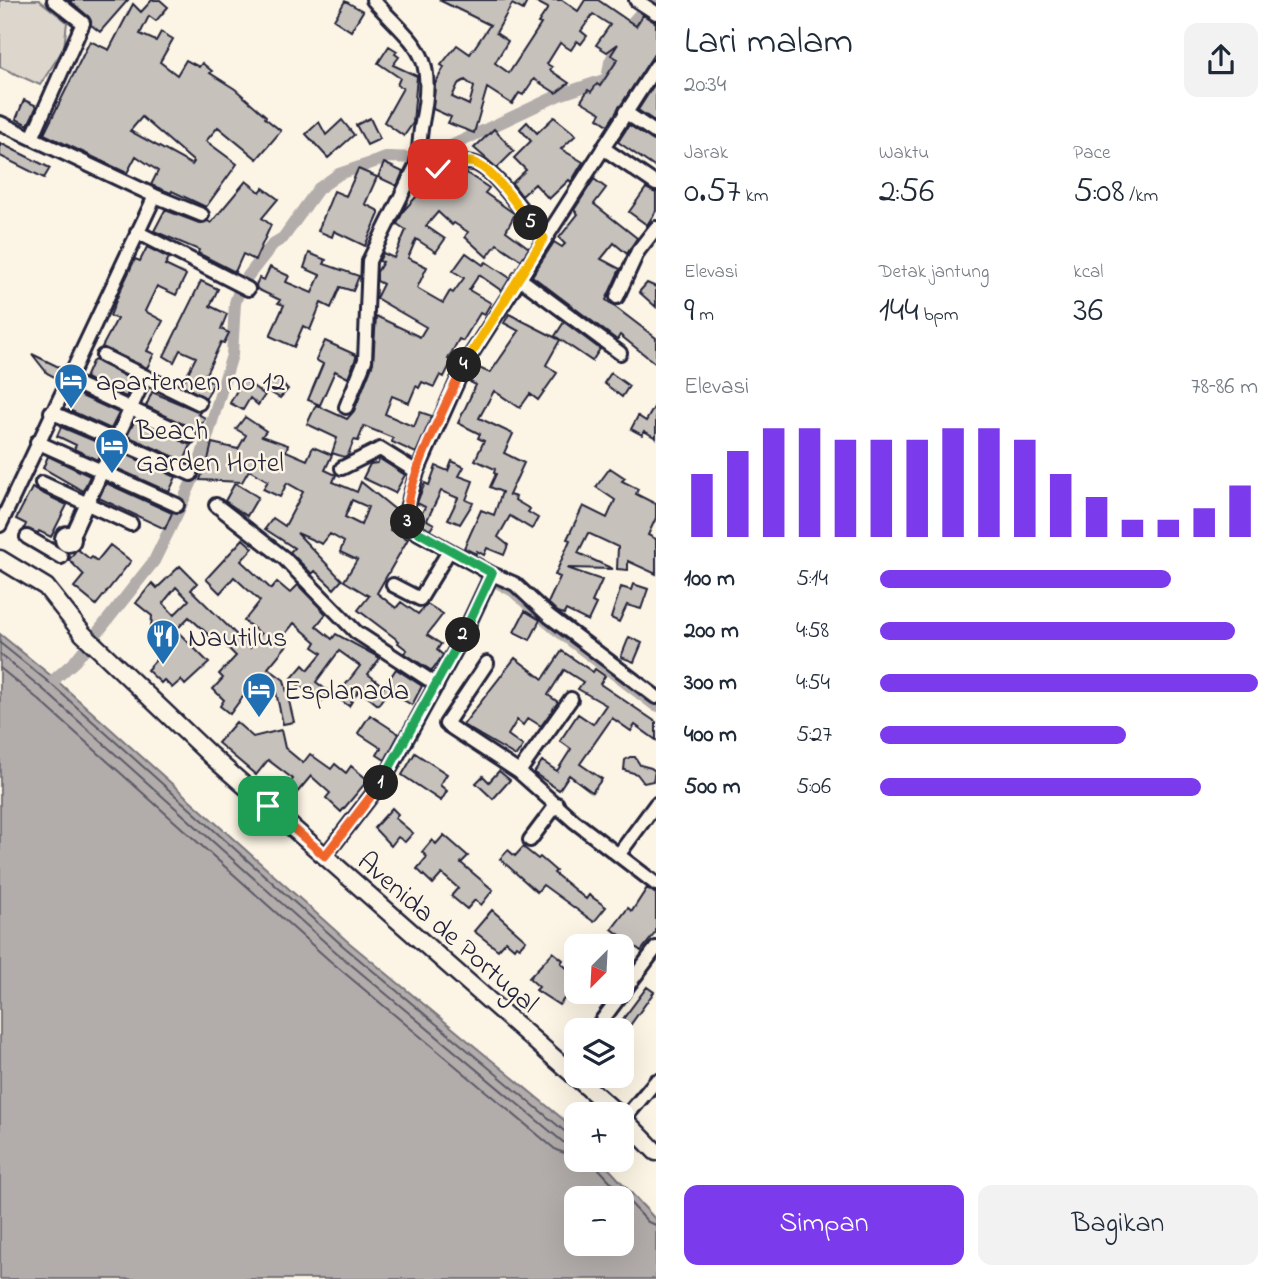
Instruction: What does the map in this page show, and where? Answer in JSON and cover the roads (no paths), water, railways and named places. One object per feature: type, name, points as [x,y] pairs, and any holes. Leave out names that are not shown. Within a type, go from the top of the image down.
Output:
[{"type":"main road","name":"Avenida de Portugal","points":[[0,559],[46,587],[83,634],[211,756],[325,856],[564,1056]]},
{"type":"main road","name":"Avenida de Portugal","points":[[595,1088],[608,1102]]},
{"type":"main road","name":"Avenida de Portugal","points":[[634,1129],[656,1152]]},
{"type":"street","points":[[33,138],[83,23],[54,0]]},
{"type":"street","points":[[346,407],[365,360],[369,261],[417,156],[428,95],[428,76],[424,60],[411,40],[373,0]]},
{"type":"street","points":[[655,70],[625,111],[465,364],[417,472],[406,512],[409,527],[449,551],[515,584],[549,615],[656,697]]},
{"type":"street","points":[[625,111],[656,133]]},
{"type":"street","points":[[0,123],[155,196],[202,215]]},
{"type":"street","points":[[603,148],[656,184]]},
{"type":"street","points":[[417,156],[421,171],[428,173],[470,162],[478,164],[491,174],[544,238]]},
{"type":"street","points":[[0,525],[155,196]]},
{"type":"street","points":[[617,297],[638,251],[656,228]]},
{"type":"street","points":[[137,232],[248,289]]},
{"type":"street","points":[[519,278],[620,353]]},
{"type":"street","points":[[103,356],[199,403]]},
{"type":"street","points":[[77,543],[87,503],[145,377]]},
{"type":"street","points":[[79,385],[190,436]]},
{"type":"street","points":[[51,412],[191,474]]},
{"type":"street","points":[[37,442],[177,505]]},
{"type":"street","points":[[342,468],[380,449],[417,472]]},
{"type":"street","points":[[42,483],[131,524]]},
{"type":"street","points":[[216,505],[284,558],[356,632],[437,685]]},
{"type":"street","points":[[27,537],[61,557]]},
{"type":"street","points":[[393,585],[420,599],[449,551]]},
{"type":"street","points":[[325,856],[385,778],[437,685],[492,573]]},
{"type":"street","points":[[487,663],[446,724],[519,772],[574,821],[656,884]]},
{"type":"street","points":[[519,772],[571,699]]},
{"type":"street","points":[[530,840],[556,804]]},
{"type":"street","points":[[619,854],[656,804]]},
{"type":"street","points":[[604,1018],[656,948]]},
{"type":"street","points":[[634,1105],[655,1084]]},
{"type":"water","points":[[0,634],[55,679],[346,940],[564,1120],[564,1172],[612,1172],[625,1186],[564,1186],[564,1256],[634,1256],[634,1196],[656,1220],[656,1279],[0,1279]]},
{"type":"waterway","points":[[55,679],[75,661],[154,561],[198,468],[232,355],[235,303],[241,285],[273,244],[283,238],[318,189],[339,174],[389,157],[419,158],[436,153],[559,95],[607,79],[610,62],[624,32],[652,0]]},
{"type":"waterway","points":[[484,575],[513,591],[553,627],[656,706]]},
{"type":"place","name":"apartemen no 12","points":[[71,410]]},
{"type":"place","name":"Beach Garden Hotel","points":[[112,475]]},
{"type":"place","name":"Nautilus","points":[[163,666]]},
{"type":"place","name":"Esplanada","points":[[259,719]]}]
